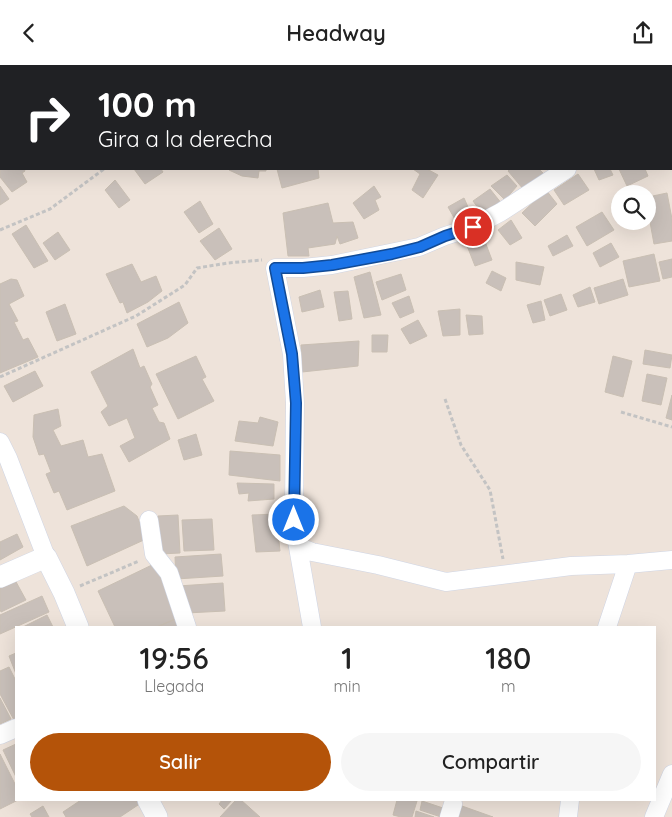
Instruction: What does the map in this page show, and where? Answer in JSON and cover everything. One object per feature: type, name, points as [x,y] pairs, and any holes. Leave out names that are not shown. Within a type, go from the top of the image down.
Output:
[{"type":"street","points":[[312,626],[295,530],[296,435],[292,354],[275,268],[332,265],[420,247],[473,227],[565,170]]},
{"type":"street","points":[[0,442],[46,557],[78,626]]},
{"type":"street","points":[[149,520],[154,555],[169,573],[187,626]]},
{"type":"street","points":[[299,547],[312,552],[378,565],[446,582],[572,566],[672,560]]},
{"type":"street","points":[[0,577],[46,557]]},
{"type":"street","points":[[607,626],[628,564]]},
{"type":"street","points":[[0,735],[15,728]]},
{"type":"street","points":[[654,817],[672,774]]},
{"type":"street","points":[[149,801],[157,817]]},
{"type":"street","points":[[568,817],[570,801]]},
{"type":"path","points":[[0,230],[50,209],[103,170]]},
{"type":"path","points":[[0,377],[136,316],[185,285],[197,268],[266,260],[275,268]]},
{"type":"path","points":[[445,399],[461,445],[490,490],[506,575]]},
{"type":"path","points":[[621,412],[672,427]]},
{"type":"path","points":[[64,593],[154,555]]},
{"type":"building","points":[[0,170],[24,170],[22,173],[27,182],[12,192],[0,177]]},
{"type":"building","points":[[135,170],[162,170],[163,172],[145,184]]},
{"type":"building","points":[[229,170],[266,170],[259,171],[258,178],[242,176]]},
{"type":"building","points":[[277,170],[318,170],[319,178],[282,188]]},
{"type":"building","points":[[414,170],[429,170],[438,175],[423,198],[412,190],[420,174]]},
{"type":"building","points":[[540,170],[544,174],[524,190],[508,171]]},
{"type":"building","points":[[594,170],[610,170],[613,175],[599,180]]},
{"type":"building","points":[[619,170],[645,170],[648,176],[627,185]]},
{"type":"building","points":[[578,174],[589,190],[564,205],[554,190]]},
{"type":"building","points":[[507,175],[517,186],[505,200],[491,186]]},
{"type":"building","points":[[115,180],[130,200],[119,208],[105,190]]},
{"type":"building","points":[[0,186],[9,199],[0,205]]},
{"type":"building","points":[[374,186],[381,197],[375,200],[379,210],[364,219],[353,203]]},
{"type":"building","points":[[490,189],[502,204],[484,216],[473,201]]},
{"type":"building","points":[[546,190],[557,204],[535,226],[522,213]]},
{"type":"building","points":[[667,193],[672,219],[672,241],[654,244],[651,230],[656,230],[656,195]]},
{"type":"building","points":[[464,198],[472,216],[457,223],[448,207]]},
{"type":"building","points":[[200,201],[213,224],[199,233],[184,212]]},
{"type":"building","points":[[328,203],[333,223],[353,222],[358,238],[340,244],[337,236],[335,244],[308,248],[309,256],[288,256],[283,213]]},
{"type":"building","points":[[602,212],[611,226],[611,230],[614,230],[587,246],[576,227]]},
{"type":"building","points":[[511,220],[522,238],[510,245],[498,230]]},
{"type":"building","points":[[26,225],[48,261],[34,268],[12,234]]},
{"type":"building","points":[[219,228],[232,249],[215,260],[200,241]]},
{"type":"building","points":[[481,231],[492,260],[475,266],[464,238]]},
{"type":"building","points":[[58,232],[70,250],[55,260],[43,243]]},
{"type":"building","points":[[567,235],[573,246],[553,256],[548,246]]},
{"type":"building","points":[[611,243],[619,257],[600,267],[593,253]]},
{"type":"building","points":[[654,254],[660,281],[629,287],[623,261]]},
{"type":"building","points":[[672,259],[672,277],[663,279],[659,262]]},
{"type":"building","points":[[516,262],[544,267],[540,285],[516,280]]},
{"type":"building","points":[[132,264],[141,282],[156,276],[162,291],[148,302],[127,313],[123,302],[120,303],[106,274]]},
{"type":"building","points":[[492,271],[506,278],[501,291],[486,283]]},
{"type":"building","points":[[370,272],[381,315],[364,318],[354,277]]},
{"type":"building","points":[[401,274],[406,290],[382,300],[376,282]]},
{"type":"building","points":[[11,279],[17,280],[24,296],[9,304],[18,321],[14,322],[23,340],[28,338],[38,357],[0,373],[0,284]]},
{"type":"building","points":[[623,279],[628,295],[599,304],[594,288]]},
{"type":"building","points":[[590,287],[595,302],[578,307],[573,295]]},
{"type":"building","points":[[320,290],[324,307],[302,312],[299,297]]},
{"type":"building","points":[[348,291],[352,319],[339,321],[334,292]]},
{"type":"building","points":[[561,294],[567,310],[550,316],[544,300]]},
{"type":"building","points":[[409,296],[414,312],[400,318],[392,303]]},
{"type":"building","points":[[541,301],[545,320],[533,323],[527,305]]},
{"type":"building","points":[[179,302],[188,323],[168,338],[147,347],[137,324]]},
{"type":"building","points":[[65,304],[76,334],[57,341],[46,312]]},
{"type":"building","points":[[460,309],[460,335],[443,336],[438,311]]},
{"type":"building","points":[[466,315],[482,316],[483,334],[469,335]]},
{"type":"building","points":[[418,320],[427,336],[410,344],[401,329]]},
{"type":"building","points":[[372,335],[388,335],[387,352],[372,352]]},
{"type":"building","points":[[359,341],[358,366],[302,372],[301,345]]},
{"type":"building","points":[[133,349],[140,368],[144,366],[152,384],[150,387],[158,405],[152,408],[159,422],[164,423],[170,439],[129,462],[120,446],[135,438],[127,418],[109,426],[101,412],[108,406],[91,372]]},
{"type":"building","points":[[645,350],[672,355],[670,368],[643,364]]},
{"type":"building","points":[[196,356],[206,377],[202,379],[214,401],[178,419],[156,374]]},
{"type":"building","points":[[613,356],[632,361],[623,397],[605,392]]},
{"type":"building","points":[[35,371],[43,386],[13,402],[4,386]]},
{"type":"building","points":[[647,374],[667,378],[661,405],[642,401]]},
{"type":"building","points":[[672,395],[672,420],[666,418]]},
{"type":"building","points":[[58,409],[61,426],[53,430],[61,446],[83,440],[88,457],[102,454],[115,491],[67,510],[59,491],[54,493],[46,474],[51,472],[44,454],[39,455],[33,437],[34,415]]},
{"type":"building","points":[[260,417],[278,422],[273,446],[235,441],[239,421],[258,423]]},
{"type":"building","points":[[196,434],[202,455],[184,460],[178,440]]},
{"type":"building","points":[[230,451],[280,455],[280,481],[229,475]]},
{"type":"building","points":[[237,483],[274,484],[274,499],[248,501],[249,493],[239,494]]},
{"type":"building","points":[[124,506],[137,516],[146,539],[87,566],[71,526]]},
{"type":"building","points":[[276,514],[280,551],[256,552],[252,515]]},
{"type":"building","points":[[178,515],[180,553],[160,554],[158,516]]},
{"type":"building","points":[[212,519],[214,550],[184,551],[182,520]]},
{"type":"building","points":[[17,534],[23,547],[0,560],[0,542]]},
{"type":"building","points":[[221,554],[223,576],[176,579],[175,557]]},
{"type":"building","points":[[154,564],[180,617],[159,626],[115,626],[98,591]]},
{"type":"building","points":[[15,580],[26,600],[1,612],[0,587]]},
{"type":"building","points":[[223,583],[225,611],[186,613],[178,586]]},
{"type":"building","points":[[42,596],[49,612],[0,634],[0,615]]},
{"type":"building","points":[[47,615],[52,626],[25,626]]},
{"type":"building","points":[[175,619],[178,626],[159,626]]},
{"type":"building","points":[[15,653],[15,671],[9,656]]},
{"type":"building","points":[[9,667],[15,679],[14,720],[0,694],[0,671]]},
{"type":"building","points":[[0,698],[11,719],[0,724]]},
{"type":"building","points":[[15,744],[15,775],[3,750]]},
{"type":"building","points":[[0,754],[15,784],[16,801],[0,809]]},
{"type":"building","points":[[80,801],[144,801],[120,817],[66,817],[63,812]]},
{"type":"building","points":[[221,801],[231,801],[224,809],[219,804]]},
{"type":"building","points":[[235,801],[242,801],[260,817],[220,817]]},
{"type":"building","points":[[397,801],[417,801],[412,817],[393,815]]},
{"type":"building","points":[[422,801],[446,809],[441,817],[420,810]]},
{"type":"building","points":[[43,806],[49,817],[32,817],[30,814]]},
{"type":"building","points":[[462,806],[493,817],[458,817]]},
{"type":"building","points":[[416,811],[434,817],[415,817]]},
{"type":"route","points":[[294,520],[296,403],[292,354],[275,268],[332,265],[392,254],[420,247],[473,227]]}]
